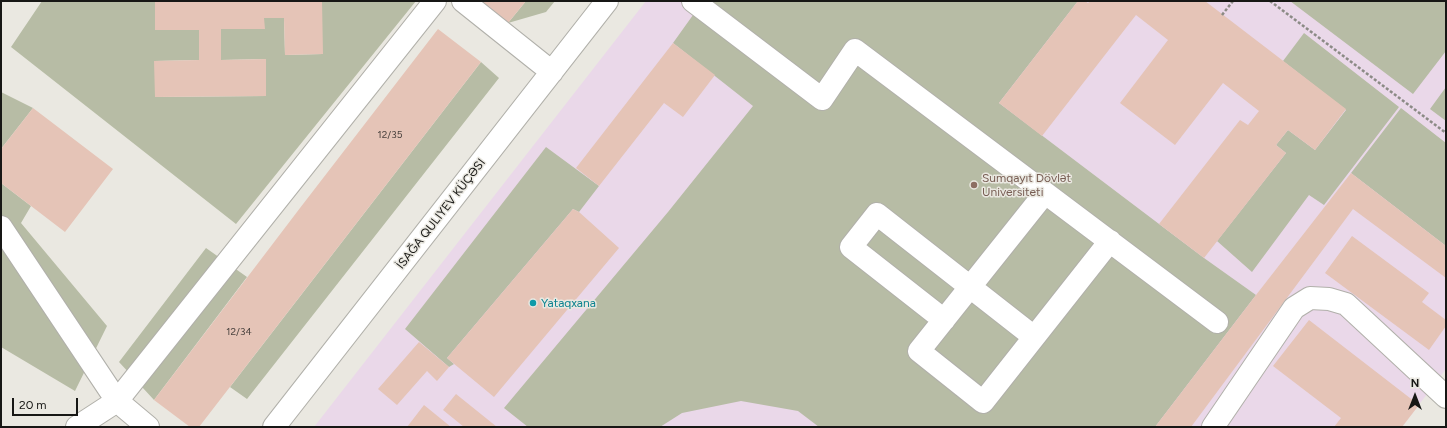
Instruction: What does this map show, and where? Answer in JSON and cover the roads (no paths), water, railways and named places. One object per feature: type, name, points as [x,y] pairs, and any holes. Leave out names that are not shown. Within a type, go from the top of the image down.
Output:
[{"type":"street","points":[[77,427],[117,401],[435,1]]},
{"type":"street","points":[[463,1],[552,72]]},
{"type":"street","name":"İSAĞA QULIYEV KÜÇƏSI","points":[[274,427],[607,1]]},
{"type":"street","points":[[693,1],[822,99],[855,50],[1217,322]]},
{"type":"street","points":[[1045,192],[919,351],[983,402],[1110,241]]},
{"type":"street","points":[[944,320],[851,247],[877,214],[1034,337]]},
{"type":"street","points":[[1,227],[117,401],[148,427]]},
{"type":"street","points":[[1212,427],[1294,308],[1310,298],[1346,304],[1446,397]]},
{"type":"place","name":"Sumqayıt Dövlət Universiteti","points":[[974,185]]},
{"type":"place","name":"Yataqxana","points":[[533,303]]}]
